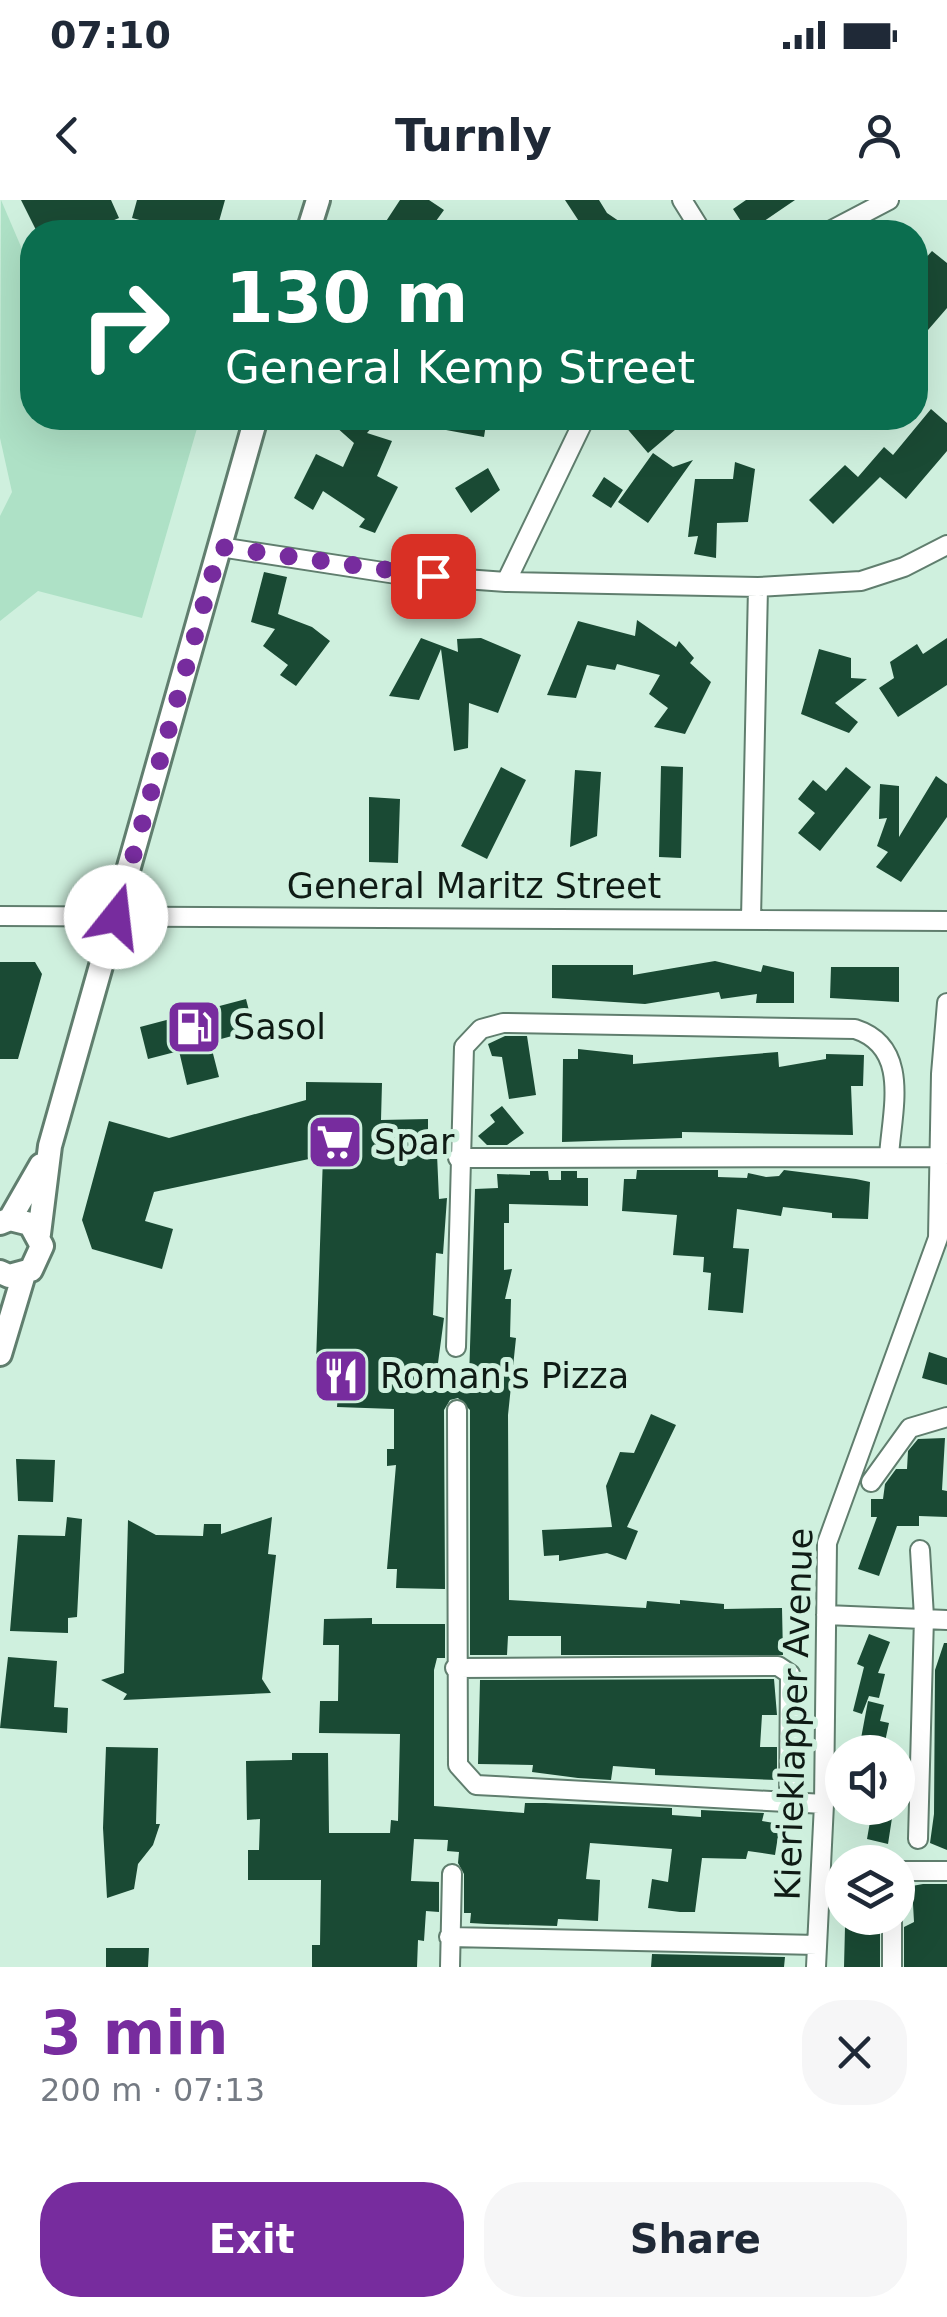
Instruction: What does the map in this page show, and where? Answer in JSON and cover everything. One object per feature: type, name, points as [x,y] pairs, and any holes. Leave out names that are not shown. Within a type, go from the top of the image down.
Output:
[{"type":"street","points":[[851,220],[889,200]]},
{"type":"street","points":[[0,1354],[12,1273],[41,1256],[39,1234],[48,1154],[253,430]]},
{"type":"street","points":[[506,582],[579,430]]},
{"type":"street","points":[[220,547],[361,570],[506,582],[758,587],[861,581],[904,567],[947,545]]},
{"type":"street","points":[[751,919],[758,587]]},
{"type":"street","name":"General Maritz Street","points":[[0,916],[947,921]]},
{"type":"street","name":"Kierieklapper Avenue","points":[[816,1967],[830,1528],[942,1239],[940,1074],[947,1003]]},
{"type":"street","points":[[456,1346],[458,1158],[464,1046],[481,1029],[503,1023],[865,1032],[886,1048],[895,1070],[889,1156]]},
{"type":"street","points":[[39,1234],[30,1224],[5,1221],[48,1154]]},
{"type":"street","points":[[458,1158],[941,1157]]},
{"type":"street","points":[[457,1410],[458,1765],[473,1784],[824,1804]]},
{"type":"street","points":[[871,1482],[910,1428],[947,1418]]},
{"type":"street","points":[[918,1839],[924,1616],[920,1550]]},
{"type":"street","points":[[826,1615],[924,1616],[947,1620]]},
{"type":"street","points":[[456,1668],[778,1666],[790,1674],[789,1802]]},
{"type":"street","points":[[915,1872],[947,1871]]},
{"type":"street","points":[[450,1967],[452,1874]]},
{"type":"street","points":[[821,1885],[825,1885]]},
{"type":"street","points":[[892,1935],[892,1967]]},
{"type":"street","points":[[449,1937],[817,1946]]},
{"type":"green space","points":[[1,200],[20,244],[20,430],[197,430],[142,618],[38,591],[0,621],[0,516],[12,492],[0,438]]},
{"type":"building","points":[[21,200],[111,200],[119,218],[114,220],[31,220]]},
{"type":"building","points":[[137,200],[225,200],[219,220],[132,218]]},
{"type":"building","points":[[400,200],[429,200],[444,210],[437,220],[387,220]]},
{"type":"building","points":[[565,200],[599,200],[617,220],[578,220]]},
{"type":"building","points":[[746,200],[795,200],[766,220],[740,220],[733,209]]},
{"type":"building","points":[[932,251],[947,263],[947,308],[928,330],[928,255]]},
{"type":"building","points":[[931,409],[947,423],[947,451],[906,499],[880,477],[833,524],[809,500],[845,465],[858,477],[884,447],[893,455],[914,430],[928,430]]},
{"type":"building","points":[[339,430],[370,430],[367,433],[392,441],[377,476],[398,487],[375,533],[359,527],[365,519],[323,491],[313,510],[294,498],[316,454],[343,467],[354,443]]},
{"type":"building","points":[[446,430],[485,430],[484,437]]},
{"type":"building","points":[[628,430],[675,430],[648,453]]},
{"type":"building","points":[[653,453],[673,467],[693,460],[648,523],[618,502]]},
{"type":"building","points":[[735,462],[755,469],[748,522],[717,523],[716,558],[694,554],[698,536],[688,537],[695,479],[733,479]]},
{"type":"building","points":[[488,468],[500,490],[471,513],[455,488]]},
{"type":"building","points":[[604,477],[623,490],[611,508],[592,496]]},
{"type":"building","points":[[264,572],[287,577],[278,614],[312,627],[330,641],[296,686],[280,675],[288,665],[263,646],[275,629],[251,622]]},
{"type":"building","points":[[637,620],[676,647],[679,641],[694,658],[690,663],[711,682],[685,734],[654,727],[668,708],[649,694],[660,675],[617,664],[615,670],[587,665],[576,698],[547,695],[578,621],[635,636]]},
{"type":"building","points":[[421,638],[458,652],[457,639],[481,638],[521,655],[498,713],[469,703],[468,748],[454,751],[441,649],[419,700],[389,696]]},
{"type":"building","points":[[947,638],[947,685],[898,717],[879,688],[894,678],[890,662],[917,644],[923,654]]},
{"type":"building","points":[[819,649],[851,658],[851,678],[867,679],[835,703],[858,722],[849,733],[801,714]]},
{"type":"building","points":[[661,766],[683,767],[681,858],[659,857]]},
{"type":"building","points":[[501,767],[526,780],[487,859],[461,846]]},
{"type":"building","points":[[846,767],[871,787],[820,851],[798,833],[815,813],[798,799],[813,780],[826,791]]},
{"type":"building","points":[[575,770],[601,772],[597,836],[570,847]]},
{"type":"building","points":[[936,776],[947,784],[947,817],[901,882],[876,867],[888,852],[877,846],[887,818],[879,819],[880,784],[899,786],[899,837]]},
{"type":"building","points":[[369,797],[400,799],[398,863],[369,862]]},
{"type":"building","points":[[715,961],[761,972],[763,965],[794,972],[794,1003],[756,1003],[757,994],[721,999],[719,992],[645,1004],[552,998],[552,965],[633,965],[633,975]]},
{"type":"building","points":[[0,962],[35,962],[42,974],[18,1059],[0,1059]]},
{"type":"building","points":[[831,967],[899,967],[899,1002],[830,998]]},
{"type":"building","points":[[246,999],[254,1030],[210,1042],[219,1077],[187,1085],[179,1051],[148,1059],[140,1027]]},
{"type":"building","points":[[505,1036],[527,1036],[536,1095],[509,1099],[502,1057],[492,1056],[488,1044]]},
{"type":"building","points":[[578,1049],[633,1055],[633,1064],[778,1052],[779,1067],[826,1059],[826,1054],[864,1055],[863,1086],[851,1086],[853,1135],[682,1132],[682,1138],[562,1142],[563,1059],[578,1059]]},
{"type":"building","points":[[306,1082],[382,1083],[381,1120],[428,1119],[428,1132],[436,1132],[439,1199],[447,1198],[443,1254],[436,1253],[433,1315],[444,1318],[436,1378],[469,1379],[475,1189],[498,1188],[497,1174],[548,1171],[549,1180],[561,1180],[561,1171],[577,1171],[577,1178],[588,1178],[588,1206],[509,1204],[509,1223],[504,1223],[504,1270],[512,1269],[505,1299],[511,1299],[510,1337],[516,1338],[508,1415],[509,1600],[646,1608],[647,1601],[680,1604],[680,1600],[724,1604],[724,1609],[782,1608],[783,1655],[561,1655],[561,1636],[508,1636],[507,1655],[470,1655],[470,1410],[458,1398],[450,1400],[444,1410],[445,1589],[396,1588],[397,1569],[387,1569],[396,1465],[387,1466],[387,1449],[394,1449],[394,1409],[337,1407],[338,1393],[315,1392],[323,1156],[154,1192],[145,1221],[173,1229],[162,1269],[92,1249],[82,1220],[109,1121],[169,1138],[306,1100]]},
{"type":"building","points":[[502,1106],[524,1133],[507,1145],[487,1145],[478,1136],[495,1122],[490,1115]]},
{"type":"building","points":[[637,1170],[718,1170],[718,1177],[747,1178],[748,1173],[779,1176],[784,1170],[856,1179],[870,1182],[868,1219],[832,1218],[832,1213],[783,1207],[781,1216],[737,1209],[733,1248],[749,1249],[743,1313],[708,1310],[711,1273],[703,1272],[704,1257],[673,1255],[677,1215],[622,1211],[624,1179],[636,1179]]},
{"type":"building","points":[[929,1352],[947,1358],[947,1385],[922,1378]]},
{"type":"building","points":[[651,1414],[676,1425],[627,1527],[638,1531],[626,1560],[607,1553],[559,1561],[559,1555],[544,1556],[542,1530],[612,1527],[606,1486],[620,1452],[634,1453]]},
{"type":"building","points":[[945,1438],[942,1490],[947,1491],[947,1517],[919,1516],[919,1526],[897,1526],[879,1576],[858,1569],[877,1517],[871,1517],[871,1499],[883,1499],[885,1484],[896,1469],[907,1469],[908,1451],[918,1439]]},
{"type":"building","points":[[16,1459],[55,1460],[53,1502],[18,1501]]},
{"type":"building","points":[[67,1517],[82,1519],[77,1617],[68,1618],[68,1633],[10,1631],[18,1535],[65,1536]]},
{"type":"building","points":[[272,1517],[268,1554],[276,1555],[262,1679],[271,1693],[123,1700],[127,1694],[101,1680],[124,1673],[128,1520],[156,1535],[203,1536],[204,1524],[221,1524],[221,1534]]},
{"type":"building","points":[[372,1618],[372,1624],[445,1624],[445,1658],[437,1658],[434,1670],[434,1806],[524,1813],[525,1803],[545,1803],[672,1808],[672,1815],[701,1817],[701,1810],[764,1813],[762,1821],[780,1824],[775,1855],[748,1851],[746,1859],[702,1858],[695,1912],[680,1912],[648,1908],[652,1879],[668,1882],[672,1849],[590,1843],[586,1879],[600,1880],[598,1921],[558,1919],[557,1926],[487,1924],[470,1923],[471,1913],[464,1913],[464,1874],[458,1863],[459,1852],[447,1851],[448,1840],[414,1839],[411,1881],[439,1882],[439,1912],[426,1911],[424,1941],[418,1940],[417,1967],[312,1967],[312,1945],[320,1945],[321,1880],[248,1880],[248,1850],[259,1850],[260,1819],[247,1820],[246,1761],[292,1760],[292,1753],[328,1753],[329,1833],[390,1833],[391,1820],[398,1821],[400,1734],[319,1733],[320,1701],[338,1701],[339,1645],[323,1645],[324,1619]]},
{"type":"building","points":[[869,1634],[890,1642],[878,1673],[885,1674],[879,1698],[869,1696],[862,1714],[853,1711],[864,1667],[857,1664]]},
{"type":"building","points":[[944,1643],[947,1850],[930,1843],[934,1814],[935,1670]]},
{"type":"building","points":[[8,1657],[57,1661],[54,1707],[68,1708],[67,1733],[0,1728]]},
{"type":"building","points":[[774,1679],[777,1715],[762,1715],[760,1747],[777,1747],[777,1780],[655,1775],[655,1769],[613,1766],[611,1780],[532,1772],[533,1765],[478,1764],[480,1680]]},
{"type":"building","points":[[868,1701],[884,1705],[880,1721],[889,1723],[886,1735],[862,1735]]},
{"type":"building","points":[[106,1747],[158,1748],[156,1824],[160,1824],[153,1845],[138,1864],[134,1889],[107,1898],[103,1828]]},
{"type":"building","points":[[869,1825],[891,1825],[888,1844],[867,1839]]},
{"type":"building","points":[[947,1884],[947,1967],[904,1967],[904,1935],[915,1935],[915,1885]]},
{"type":"building","points":[[845,1935],[880,1935],[880,1967],[844,1967]]},
{"type":"building","points":[[106,1948],[149,1948],[148,1967],[106,1967]]},
{"type":"building","points":[[652,1954],[785,1957],[784,1967],[651,1967]]},
{"type":"place","name":"Sasol","points":[[194,1027]]},
{"type":"place","name":"Spar","points":[[335,1142]]},
{"type":"place","name":"Roman's Pizza","points":[[341,1376]]},
{"type":"route","points":[[116,917],[220,547],[344,567],[433,576]]}]
